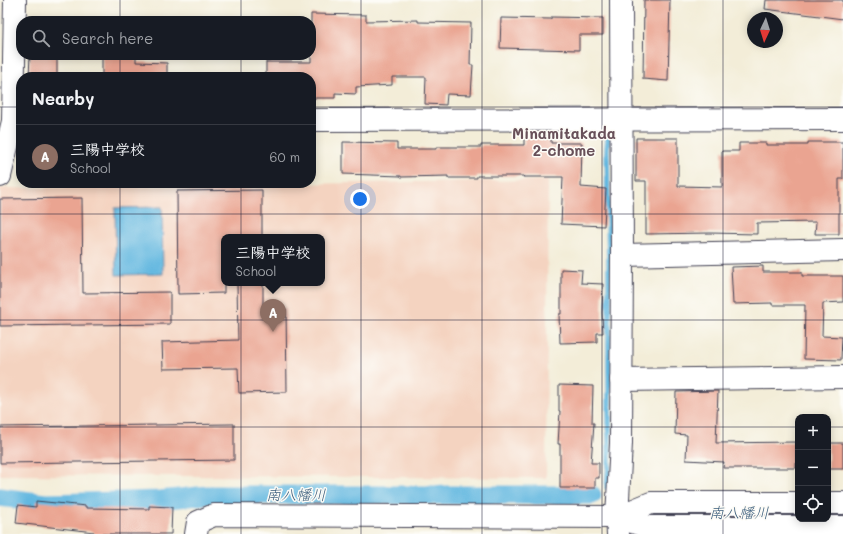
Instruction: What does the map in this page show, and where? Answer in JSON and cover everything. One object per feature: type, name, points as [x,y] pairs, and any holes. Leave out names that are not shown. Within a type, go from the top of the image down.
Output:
[{"type":"street","points":[[15,0],[16,72]]},
{"type":"street","points":[[617,526],[622,380],[621,0]]},
{"type":"street","points":[[316,120],[843,119]]},
{"type":"street","points":[[0,176],[16,124]]},
{"type":"street","points":[[622,255],[843,250]]},
{"type":"street","points":[[622,380],[843,377]]},
{"type":"street","points":[[617,526],[651,503],[795,503]]},
{"type":"street","points":[[831,503],[843,503]]},
{"type":"street","points":[[196,534],[198,522],[214,515],[648,527],[843,527]]},
{"type":"shaded area","points":[[548,180],[546,478],[0,475],[0,189],[316,188],[316,184]]},
{"type":"water","points":[[162,207],[163,274],[116,275],[115,208]]},
{"type":"building","points":[[644,0],[670,0],[668,81],[643,79]]},
{"type":"building","points":[[766,0],[843,0],[843,19],[765,9]]},
{"type":"building","points":[[311,14],[366,15],[366,21],[418,20],[418,22],[471,23],[470,65],[473,65],[471,95],[447,94],[446,105],[425,104],[426,77],[392,77],[392,85],[356,87],[356,94],[335,93],[335,98],[316,98],[316,72],[266,72],[266,62],[311,62],[311,60],[316,60],[316,16],[311,16]]},
{"type":"building","points":[[551,17],[603,18],[603,35],[579,35],[579,50],[500,48],[501,18],[551,19]]},
{"type":"building","points":[[30,60],[57,60],[57,72],[29,72]]},
{"type":"building","points":[[102,60],[136,60],[136,62],[167,63],[167,72],[102,72]]},
{"type":"building","points":[[524,136],[551,136],[551,143],[582,143],[581,187],[606,189],[604,226],[561,224],[563,177],[477,176],[477,178],[448,178],[448,176],[401,177],[343,174],[343,142],[397,143],[397,149],[436,149],[436,147],[524,145]]},
{"type":"building","points":[[636,138],[678,138],[678,186],[722,187],[722,151],[739,151],[739,143],[766,143],[766,145],[808,145],[808,142],[843,142],[843,179],[839,179],[839,234],[815,234],[816,222],[757,223],[757,234],[646,234],[646,181],[636,181]]},
{"type":"building","points":[[262,190],[262,234],[221,234],[221,286],[224,286],[224,293],[178,294],[177,191]]},
{"type":"building","points":[[82,198],[83,293],[170,292],[170,324],[0,326],[0,199]]},
{"type":"building","points":[[763,266],[763,272],[802,272],[802,276],[843,276],[843,302],[823,303],[822,336],[842,337],[841,360],[804,359],[805,305],[772,305],[772,303],[733,304],[731,267]]},
{"type":"building","points":[[561,269],[582,270],[581,283],[603,284],[603,333],[597,333],[597,342],[560,343],[559,314],[561,314]]},
{"type":"building","points":[[237,286],[263,286],[263,310],[286,309],[287,392],[239,393],[238,368],[163,369],[162,342],[238,340]]},
{"type":"building","points":[[559,385],[593,386],[592,423],[594,423],[591,463],[599,463],[599,478],[595,478],[595,488],[560,488],[560,444],[558,444],[560,411]]},
{"type":"building","points":[[718,391],[716,443],[795,442],[795,468],[723,468],[724,462],[686,460],[687,435],[675,434],[676,392]]},
{"type":"building","points":[[234,424],[234,460],[0,463],[0,427]]},
{"type":"building","points":[[831,443],[843,443],[843,469],[831,469]]},
{"type":"building","points":[[36,501],[86,506],[86,508],[149,509],[149,506],[172,507],[171,534],[94,534],[94,532],[16,523],[18,505],[36,507]]},
{"type":"waterway","points":[[593,130],[602,131],[608,138],[609,463],[607,487]]},
{"type":"waterway","name":"南八幡川","points":[[0,497],[45,503],[159,500],[208,495],[592,495]]},
{"type":"place","name":"三陽中学校","points":[[273,332]]},
{"type":"district","name":"Minamitakada 2-chome","points":[[564,142]]}]
